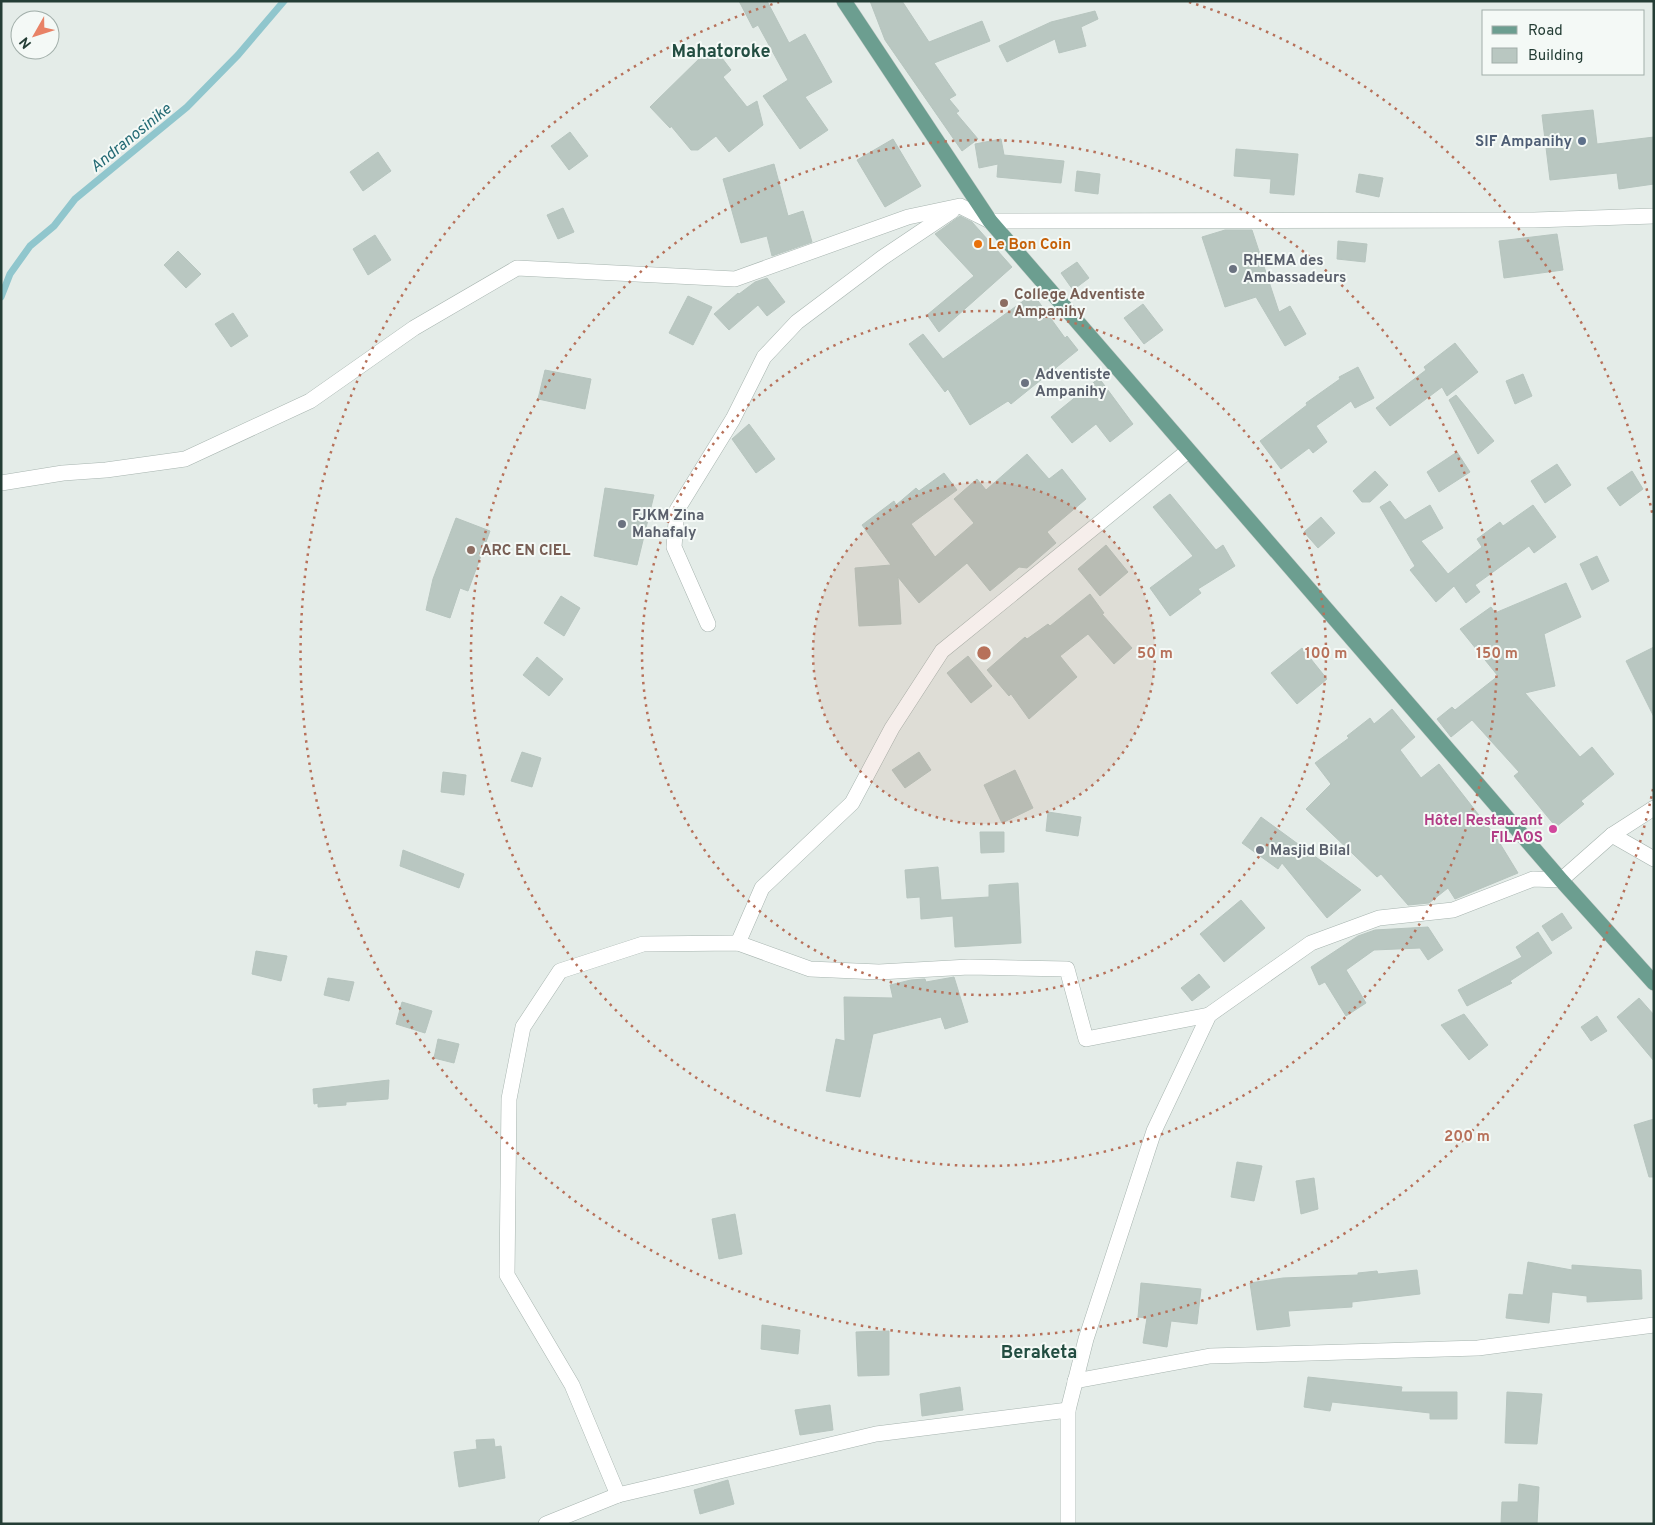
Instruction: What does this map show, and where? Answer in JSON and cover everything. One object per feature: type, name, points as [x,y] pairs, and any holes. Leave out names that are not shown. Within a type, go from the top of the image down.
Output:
[{"type":"main road","points":[[844,1],[990,221],[1561,880],[1654,983]]},
{"type":"street","points":[[708,624],[674,546],[677,510],[733,419],[764,357],[797,322],[882,258],[960,206]]},
{"type":"street","points":[[1,483],[62,473],[106,470],[185,459],[310,401],[414,328],[517,268],[735,279],[908,217],[960,206],[990,221],[1534,220],[1654,216]]},
{"type":"street","points":[[738,943],[762,888],[852,803],[892,728],[942,651],[1188,451]]},
{"type":"street","points":[[618,1495],[572,1386],[507,1275],[509,1099],[523,1027],[560,971],[643,944],[738,943],[810,969],[879,972],[969,967],[1067,969],[1086,1039],[1209,1015],[1311,943],[1379,918],[1453,910],[1533,879],[1561,880],[1612,836],[1654,808]]},
{"type":"street","points":[[1612,836],[1654,859]]},
{"type":"street","points":[[1068,1524],[1068,1410],[1086,1339],[1154,1132],[1209,1015]]},
{"type":"street","points":[[1075,1381],[1210,1356],[1478,1348],[1654,1325]]},
{"type":"street","points":[[546,1524],[618,1495],[876,1434],[1068,1410]]},
{"type":"building","points":[[739,1],[767,1],[789,43],[805,34],[832,82],[805,97],[828,130],[800,149],[763,96],[788,80],[758,25],[753,28]]},
{"type":"building","points":[[870,1],[902,1],[929,42],[982,21],[990,41],[934,63],[956,95],[949,99],[959,111],[956,113],[978,139],[962,151],[885,40]]},
{"type":"building","points":[[1095,11],[1098,19],[1081,27],[1086,46],[1059,53],[1055,39],[1007,62],[999,46],[1051,22]]},
{"type":"building","points":[[716,50],[731,70],[723,77],[747,107],[757,101],[763,125],[729,152],[716,136],[698,150],[691,150],[671,126],[670,128],[650,107],[704,54],[707,57]]},
{"type":"building","points":[[1593,110],[1597,144],[1654,137],[1654,184],[1619,189],[1617,173],[1550,180],[1542,115]]},
{"type":"building","points":[[570,132],[588,156],[569,170],[551,146]]},
{"type":"building","points":[[893,139],[921,186],[885,207],[857,160]]},
{"type":"building","points":[[1001,139],[1004,155],[1064,161],[1061,183],[997,177],[998,164],[979,168],[975,144]]},
{"type":"building","points":[[1236,149],[1298,154],[1294,195],[1270,193],[1271,179],[1234,176]]},
{"type":"building","points":[[378,152],[391,171],[363,191],[350,172]]},
{"type":"building","points":[[774,164],[788,216],[803,211],[812,242],[772,256],[767,236],[741,243],[723,179]]},
{"type":"building","points":[[1077,171],[1100,174],[1098,194],[1075,191]]},
{"type":"building","points":[[1359,174],[1383,178],[1379,197],[1356,192]]},
{"type":"building","points":[[563,208],[574,232],[558,239],[547,215]]},
{"type":"building","points":[[960,216],[972,222],[1012,267],[939,332],[927,315],[974,276],[935,234]]},
{"type":"building","points":[[1225,230],[1252,230],[1279,312],[1290,306],[1306,334],[1285,346],[1256,297],[1225,307],[1202,237]]},
{"type":"building","points":[[1557,234],[1563,270],[1504,278],[1499,241]]},
{"type":"building","points":[[375,235],[391,260],[368,275],[353,249]]},
{"type":"building","points":[[1338,241],[1367,244],[1365,262],[1337,259]]},
{"type":"building","points":[[178,251],[201,274],[186,288],[164,265]]},
{"type":"building","points":[[1077,262],[1089,278],[1073,290],[1061,273]]},
{"type":"building","points":[[767,278],[785,302],[767,316],[758,305],[729,330],[714,314],[738,293],[755,282]]},
{"type":"building","points":[[1033,294],[1065,338],[1067,336],[1078,350],[1011,404],[1008,401],[970,425],[948,389],[945,392],[909,344],[923,334],[943,359]]},
{"type":"building","points":[[688,296],[712,307],[693,345],[669,333]]},
{"type":"building","points":[[1143,304],[1163,330],[1144,344],[1124,318]]},
{"type":"building","points":[[233,313],[248,336],[231,347],[215,324]]},
{"type":"building","points":[[1455,343],[1478,372],[1447,396],[1442,387],[1390,426],[1376,408],[1426,370],[1424,367]]},
{"type":"building","points":[[1358,367],[1374,398],[1355,408],[1351,401],[1316,426],[1327,442],[1313,453],[1309,448],[1281,469],[1260,441],[1307,405],[1306,403],[1340,379],[1339,377]]},
{"type":"building","points":[[545,370],[591,379],[585,409],[538,399]]},
{"type":"building","points":[[1523,374],[1532,396],[1515,404],[1506,381]]},
{"type":"building","points":[[1099,378],[1133,424],[1110,442],[1096,424],[1072,443],[1051,417]]},
{"type":"building","points":[[1456,395],[1494,441],[1478,454],[1449,400]]},
{"type":"building","points":[[749,424],[775,459],[756,473],[732,439]]},
{"type":"building","points":[[1457,452],[1470,472],[1439,492],[1427,472]]},
{"type":"building","points":[[1027,454],[1049,479],[1062,469],[1086,499],[1047,532],[1056,543],[1027,568],[1019,567],[990,591],[967,563],[919,603],[898,577],[901,624],[859,626],[855,568],[891,565],[862,525],[894,501],[896,505],[916,488],[919,491],[944,473],[957,490],[911,524],[935,557],[974,523],[954,499],[977,479],[986,490]]},
{"type":"building","points":[[1557,464],[1571,485],[1545,503],[1531,481]]},
{"type":"building","points":[[1375,471],[1388,485],[1370,502],[1362,502],[1353,491]]},
{"type":"building","points":[[1632,471],[1643,489],[1620,506],[1607,488]]},
{"type":"building","points":[[605,488],[654,495],[637,565],[594,556]]},
{"type":"building","points":[[1170,494],[1216,550],[1223,545],[1235,566],[1198,589],[1201,593],[1170,616],[1150,588],[1193,556],[1153,507]]},
{"type":"building","points":[[1390,501],[1405,520],[1430,505],[1443,528],[1421,541],[1448,574],[1482,547],[1477,539],[1500,522],[1503,526],[1533,505],[1556,537],[1534,553],[1529,546],[1475,585],[1480,592],[1466,603],[1454,586],[1436,602],[1410,570],[1415,566],[1380,507]]},
{"type":"building","points":[[1321,517],[1335,533],[1318,548],[1304,532]]},
{"type":"building","points":[[456,518],[490,531],[468,591],[460,588],[450,618],[426,610],[433,579]]},
{"type":"building","points":[[1106,545],[1128,572],[1100,596],[1078,569]]},
{"type":"building","points":[[1597,556],[1609,581],[1592,590],[1580,564]]},
{"type":"building","points":[[1566,583],[1581,617],[1544,634],[1555,686],[1525,693],[1580,757],[1592,747],[1614,774],[1581,801],[1584,804],[1556,827],[1514,776],[1519,772],[1472,720],[1451,737],[1437,719],[1452,707],[1455,710],[1498,676],[1460,629],[1491,607],[1495,613]]},
{"type":"building","points":[[1090,594],[1104,613],[1102,614],[1132,648],[1114,664],[1088,634],[1060,656],[1077,677],[1029,719],[1011,694],[1009,696],[987,670],[1025,637],[1027,639],[1048,624],[1050,626]]},
{"type":"building","points":[[561,596],[580,608],[564,636],[544,623]]},
{"type":"building","points":[[1654,647],[1654,717],[1626,661]]},
{"type":"building","points":[[1302,648],[1327,679],[1297,704],[1271,673]]},
{"type":"building","points":[[968,656],[992,686],[971,703],[947,673]]},
{"type":"building","points":[[537,657],[563,679],[549,696],[523,675]]},
{"type":"building","points":[[1392,709],[1415,737],[1400,750],[1421,778],[1439,764],[1496,837],[1518,873],[1455,899],[1448,888],[1429,903],[1408,905],[1381,874],[1377,877],[1306,809],[1331,784],[1315,763],[1349,738],[1347,736],[1370,718],[1374,724]]},
{"type":"building","points":[[522,752],[541,758],[532,787],[511,781]]},
{"type":"building","points":[[919,752],[931,770],[905,788],[892,770]]},
{"type":"building","points":[[1015,770],[1033,808],[1002,823],[984,785]]},
{"type":"building","points":[[443,772],[466,775],[464,795],[441,792]]},
{"type":"building","points":[[1048,812],[1081,817],[1078,836],[1046,831]]},
{"type":"building","points":[[1261,817],[1361,890],[1327,918],[1282,863],[1278,869],[1242,843]]},
{"type":"building","points":[[980,832],[1004,832],[1004,852],[981,853]]},
{"type":"building","points":[[403,850],[464,874],[459,888],[400,866]]},
{"type":"building","points":[[938,867],[941,900],[989,897],[989,885],[1018,883],[1021,943],[955,947],[953,916],[921,919],[920,897],[907,898],[905,870]]},
{"type":"building","points":[[1241,900],[1265,928],[1224,962],[1200,934]]},
{"type":"building","points":[[1562,913],[1572,928],[1552,941],[1542,926]]},
{"type":"building","points":[[1428,927],[1443,950],[1428,960],[1420,948],[1374,950],[1346,970],[1366,1003],[1346,1016],[1325,982],[1319,985],[1311,967],[1358,936],[1375,930]]},
{"type":"building","points":[[1538,932],[1552,953],[1510,981],[1512,983],[1467,1006],[1458,990],[1522,957],[1516,947]]},
{"type":"building","points":[[256,951],[287,956],[281,981],[252,974]]},
{"type":"building","points":[[1199,974],[1210,987],[1192,1001],[1181,988]]},
{"type":"building","points":[[954,977],[968,1022],[945,1029],[941,1017],[873,1034],[860,1097],[826,1091],[836,1039],[845,1041],[844,997],[893,998],[890,985],[911,980],[925,979],[926,982]]},
{"type":"building","points":[[328,978],[354,982],[349,1001],[324,995]]},
{"type":"building","points":[[1639,998],[1654,1015],[1654,1061],[1617,1017]]},
{"type":"building","points":[[402,1002],[432,1011],[425,1033],[396,1024]]},
{"type":"building","points":[[1464,1014],[1488,1045],[1469,1060],[1441,1025]]},
{"type":"building","points":[[1597,1016],[1607,1031],[1591,1041],[1581,1027]]},
{"type":"building","points":[[438,1039],[459,1044],[454,1063],[434,1058]]},
{"type":"building","points":[[389,1080],[388,1099],[346,1102],[346,1105],[318,1107],[318,1103],[314,1104],[313,1089]]},
{"type":"building","points":[[1654,1119],[1654,1177],[1649,1177],[1634,1125]]},
{"type":"building","points":[[1237,1162],[1262,1166],[1254,1201],[1231,1197]]},
{"type":"building","points":[[1314,1178],[1318,1209],[1301,1214],[1296,1181]]},
{"type":"building","points":[[735,1214],[742,1254],[719,1259],[712,1219]]},
{"type":"building","points":[[1528,1262],[1572,1270],[1572,1265],[1641,1270],[1642,1299],[1587,1302],[1587,1296],[1552,1292],[1549,1323],[1506,1318],[1509,1294],[1523,1295]]},
{"type":"building","points":[[1417,1270],[1420,1294],[1352,1302],[1352,1307],[1288,1311],[1290,1326],[1257,1330],[1250,1283],[1283,1278],[1358,1275],[1358,1273],[1377,1271],[1378,1274]]},
{"type":"building","points":[[1141,1283],[1201,1289],[1197,1324],[1171,1321],[1167,1347],[1143,1343],[1147,1318],[1138,1317]]},
{"type":"building","points":[[762,1325],[800,1330],[798,1354],[761,1349]]},
{"type":"building","points":[[889,1331],[889,1375],[858,1376],[856,1332]]},
{"type":"building","points":[[1308,1377],[1402,1387],[1401,1392],[1457,1392],[1457,1419],[1430,1419],[1430,1413],[1332,1402],[1330,1411],[1304,1407]]},
{"type":"building","points":[[960,1387],[963,1410],[922,1416],[920,1394]]},
{"type":"building","points":[[1507,1392],[1542,1394],[1537,1444],[1505,1443]]},
{"type":"building","points":[[830,1405],[833,1430],[800,1435],[795,1410]]},
{"type":"building","points":[[494,1439],[495,1447],[501,1446],[505,1478],[459,1487],[454,1452],[477,1449],[476,1440]]},
{"type":"building","points":[[728,1480],[734,1504],[700,1514],[694,1490]]},
{"type":"building","points":[[1519,1484],[1539,1487],[1537,1524],[1501,1524],[1502,1502],[1518,1502]]},
{"type":"waterway","name":"Andranosinike","points":[[1,297],[10,274],[30,246],[54,226],[75,199],[187,107],[238,55],[284,1]]},
{"type":"place","name":"SIF Ampanihy","points":[[1582,141]]},
{"type":"place","name":"Le Bon Coin","points":[[978,244]]},
{"type":"place","name":"RHEMA des Ambassadeurs","points":[[1233,269]]},
{"type":"place","name":"College Adventiste Ampanihy","points":[[1004,303]]},
{"type":"place","name":"Adventiste Ampanihy","points":[[1025,383]]},
{"type":"place","name":"FJKM Zina Mahafaly","points":[[622,524]]},
{"type":"place","name":"ARC EN CIEL","points":[[471,550]]},
{"type":"place","name":"Hôtel Restaurant FILAOS","points":[[1553,829]]},
{"type":"place","name":"Masjid Bilal","points":[[1260,850]]},
{"type":"district","name":"Mahatoroke","points":[[721,51]]},
{"type":"district","name":"Beraketa","points":[[1039,1352]]}]
